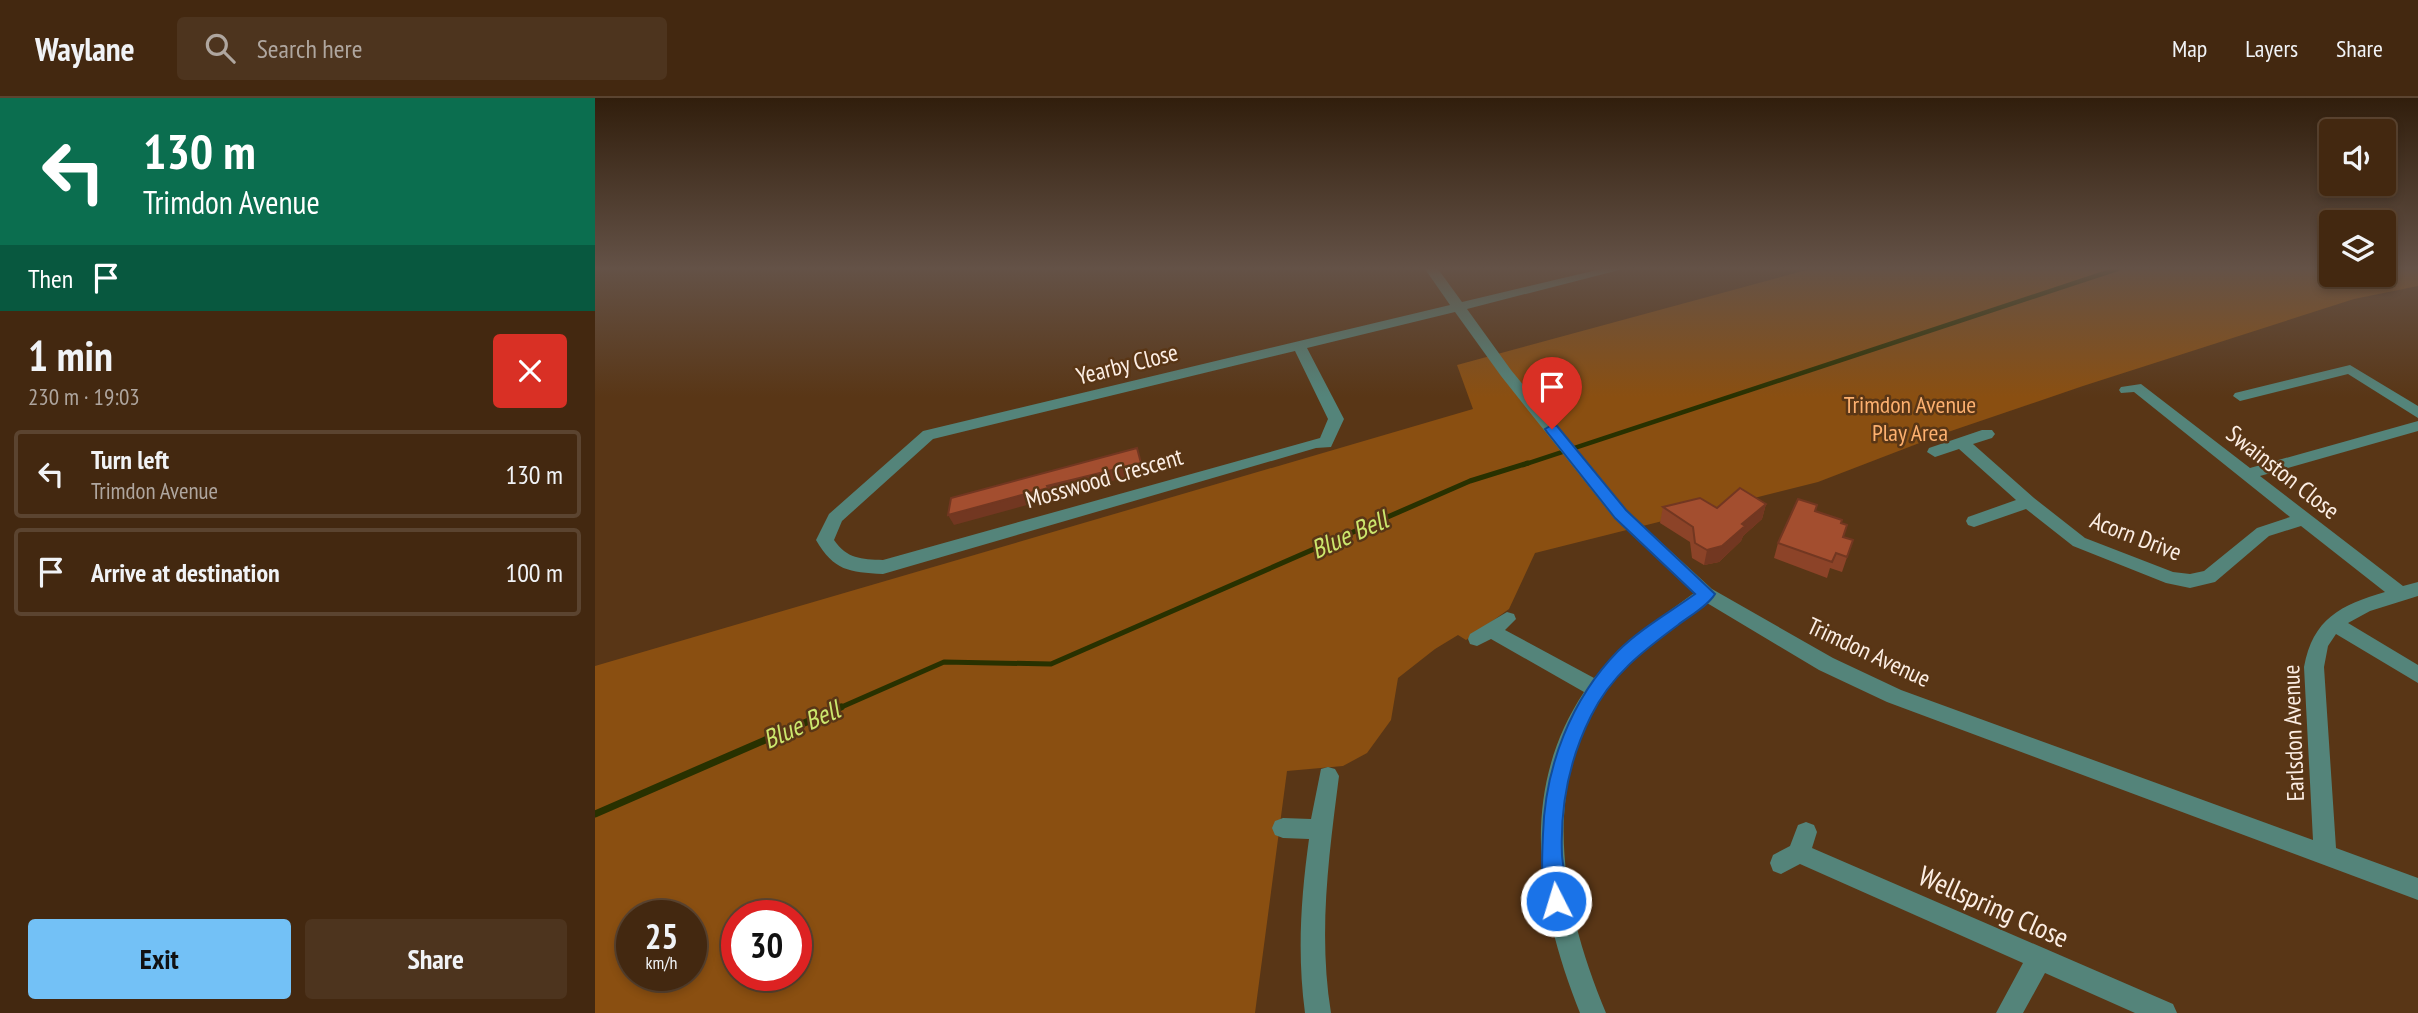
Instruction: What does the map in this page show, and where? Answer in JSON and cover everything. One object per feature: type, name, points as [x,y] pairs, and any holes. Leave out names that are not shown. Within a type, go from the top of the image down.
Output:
[{"type":"street","name":"Yearby Close","points":[[835,518],[928,435],[1440,312]]},
{"type":"street","name":"Trimdon Avenue","points":[[1462,312],[1506,373],[1591,480],[1642,536],[1706,594],[1826,664],[1894,696],[2418,889]]},
{"type":"street","name":"Mosswood Crescent","points":[[835,518],[825,540],[836,559],[853,565],[883,567],[1316,443],[1325,443],[1336,419],[1299,346]]},
{"type":"street","points":[[2267,405],[2245,395],[2350,369],[2418,413]]},
{"type":"street","name":"Swainston Close","points":[[2137,387],[2303,519],[2409,591]]},
{"type":"street","points":[[2247,474],[2418,426]]},
{"type":"street","points":[[1935,452],[1987,434]]},
{"type":"street","name":"Acorn Drive","points":[[1962,443],[2067,534],[2095,550],[2172,578],[2190,581],[2209,577],[2271,528],[2303,519]]},
{"type":"street","points":[[1974,521],[2028,502]]},
{"type":"street","points":[[2409,591],[2363,606],[2333,623],[2418,675]]},
{"type":"street","points":[[1593,1013],[1572,960],[1556,901],[1552,855],[1554,805],[1562,765],[1577,726],[1597,689],[1625,655],[1706,594]]},
{"type":"street","points":[[1507,619],[1484,635],[1597,689]]},
{"type":"street","name":"Earlsdon Avenue","points":[[2325,855],[2314,667],[2319,641],[2333,623]]},
{"type":"street","points":[[1318,1013],[1311,944],[1313,902],[1328,776]]},
{"type":"street","points":[[1283,828],[1322,829]]},
{"type":"street","name":"Wellspring Close","points":[[1795,850],[2164,1013]]},
{"type":"street","points":[[2009,1013],[2039,959]]},
{"type":"green space","name":"Trimdon Avenue Play Area","points":[[1653,312],[2314,312],[1948,432],[1818,482],[1535,553],[1509,609],[1466,640],[1458,635],[1435,649],[1398,678],[1391,720],[1367,753],[1343,766],[1287,771],[1255,1013],[595,1013],[595,666],[1473,409],[1457,365]]},
{"type":"building","points":[[1137,448],[1141,463],[1047,486],[1048,488],[948,515],[951,498]]},
{"type":"building","points":[[1740,488],[1766,504],[1742,524],[1745,526],[1722,546],[1707,550],[1695,543],[1693,527],[1663,507],[1700,498],[1717,508]]},
{"type":"building","points":[[1798,499],[1817,505],[1815,511],[1842,520],[1841,523],[1847,525],[1843,537],[1853,540],[1847,557],[1836,553],[1832,562],[1778,543]]},
{"type":"waterway","name":"Blue Bell","points":[[1523,465],[1988,312]]},
{"type":"waterway","name":"Blue Bell","points":[[837,709],[944,662],[1051,664],[1470,481],[1528,463]]},
{"type":"waterway","name":"Blue Bell","points":[[595,814],[841,707]]},
{"type":"route","points":[[1552,429],[1620,514],[1706,594],[1625,655],[1597,689],[1583,713],[1562,765],[1554,805],[1552,855],[1556,901]]}]
